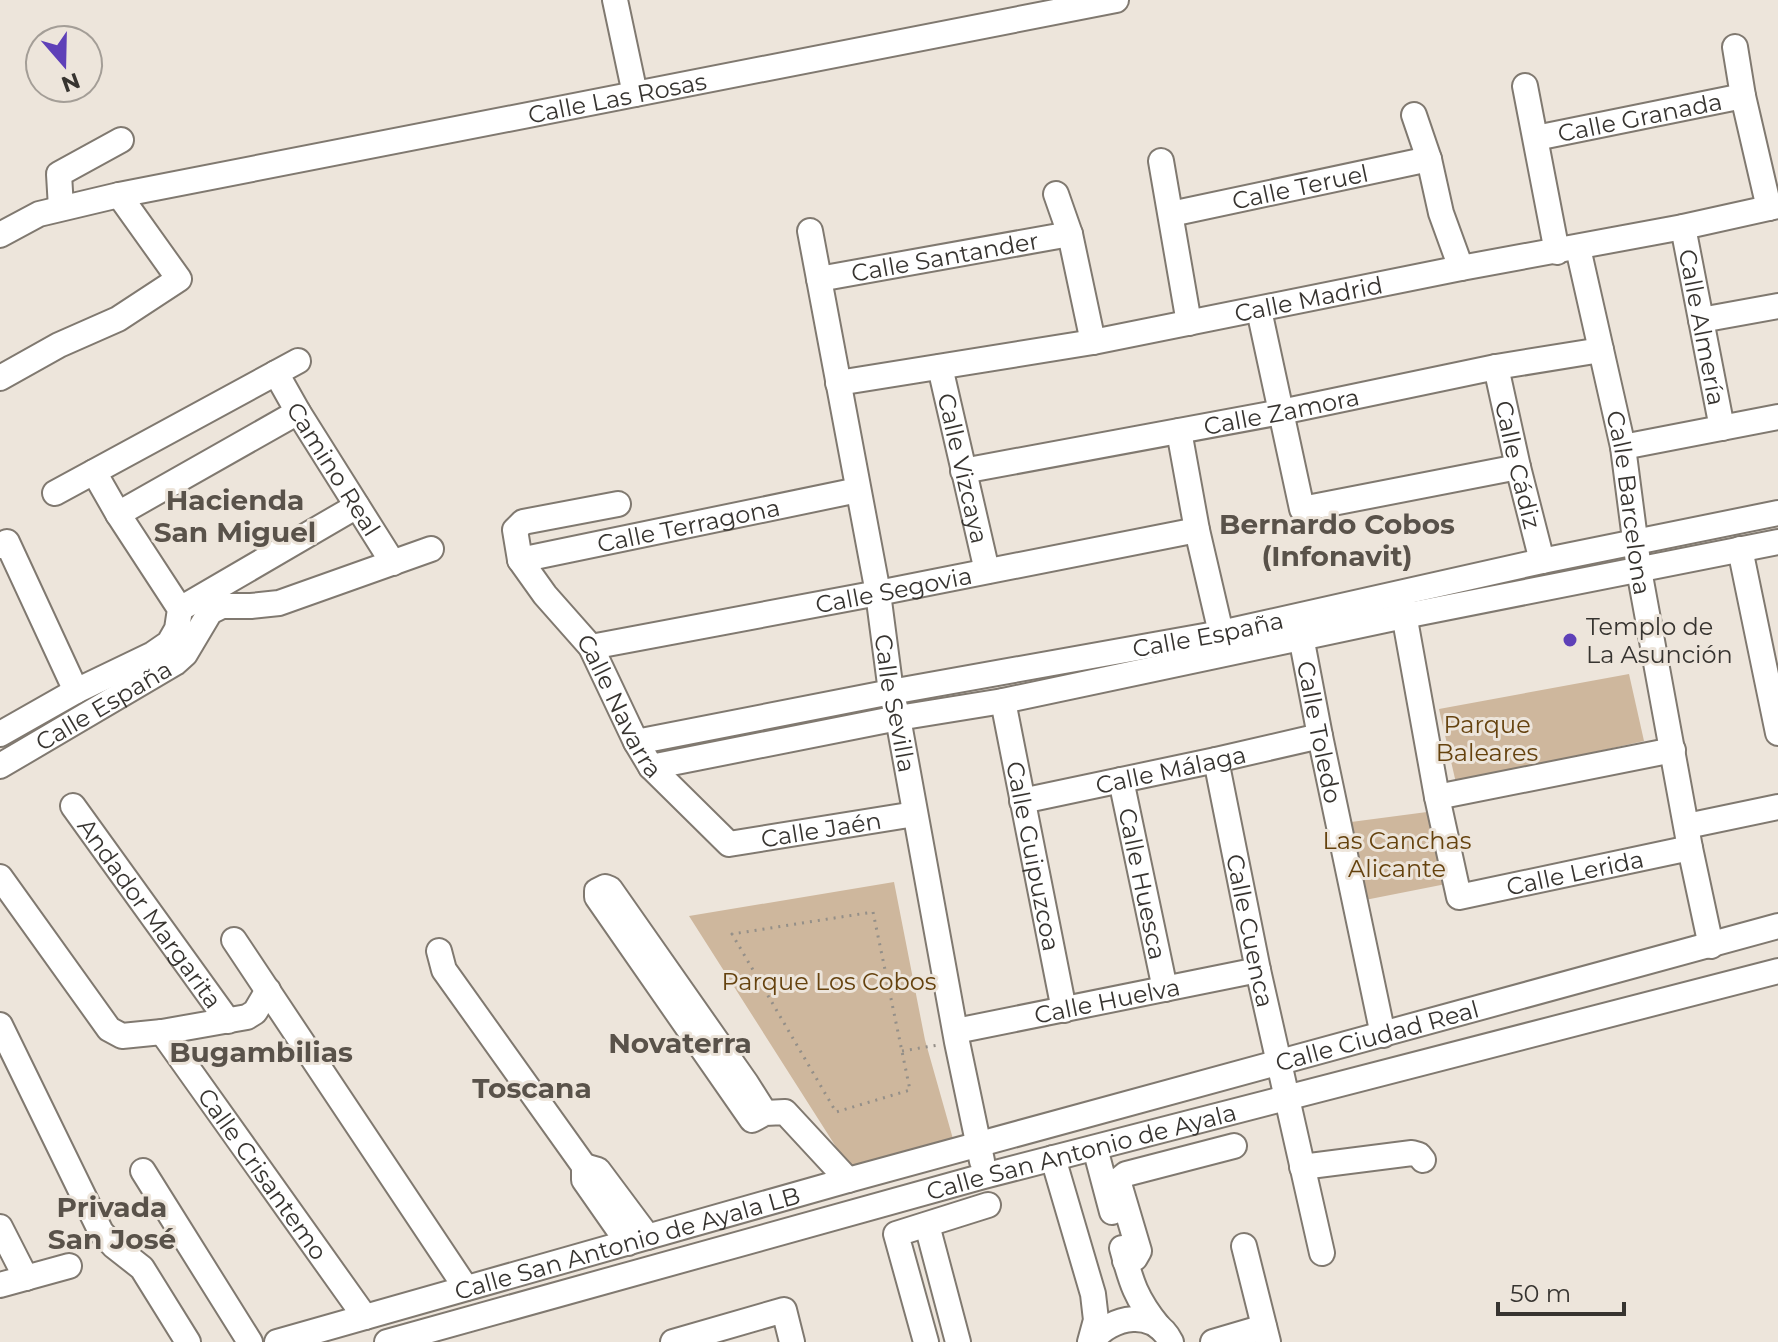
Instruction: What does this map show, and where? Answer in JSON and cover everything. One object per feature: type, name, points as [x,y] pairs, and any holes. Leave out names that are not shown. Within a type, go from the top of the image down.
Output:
[{"type":"street","points":[[615,0],[635,94]]},
{"type":"street","name":"Calle Las Rosas","points":[[0,235],[39,214],[119,195],[1116,0]]},
{"type":"street","points":[[1735,47],[1743,96],[1774,207]]},
{"type":"street","name":"Calle Barcelona","points":[[1525,86],[1536,138],[1568,250],[1601,350],[1623,447],[1639,570],[1711,946]]},
{"type":"street","name":"Calle Granada","points":[[1536,138],[1743,96]]},
{"type":"street","points":[[1414,115],[1429,159],[1441,213],[1461,268]]},
{"type":"street","points":[[61,208],[59,174],[121,140]]},
{"type":"street","name":"Calle Teruel","points":[[1171,214],[1429,159]]},
{"type":"street","points":[[1161,161],[1189,323]]},
{"type":"street","points":[[1056,194],[1070,234],[1093,342]]},
{"type":"street","points":[[0,378],[59,345],[118,319],[179,279],[119,195]]},
{"type":"street","name":"Calle Madrid","points":[[838,383],[1093,342],[1774,207]]},
{"type":"street","name":"Calle Almería","points":[[1683,227],[1722,428]]},
{"type":"street","name":"Calle Sevilla","points":[[810,231],[878,593],[891,692],[984,1176]]},
{"type":"street","name":"Calle Santander","points":[[819,279],[1070,234]]},
{"type":"street","points":[[1701,320],[1778,306]]},
{"type":"street","points":[[1259,310],[1302,509],[1518,467]]},
{"type":"street","name":"Calle Zamora","points":[[963,471],[1281,412],[1496,367],[1601,350]]},
{"type":"street","name":"Camino Real","points":[[55,493],[298,361]]},
{"type":"street","name":"Calle Vizcaya","points":[[940,367],[987,571]]},
{"type":"street","name":"Calle Cádiz","points":[[1496,367],[1542,561]]},
{"type":"street","name":"Camino Real","points":[[276,373],[393,563]]},
{"type":"street","points":[[118,514],[298,412]]},
{"type":"street","points":[[1623,447],[1778,417]]},
{"type":"street","points":[[1179,431],[1197,530],[1221,633]]},
{"type":"street","points":[[94,472],[184,623],[210,612],[218,597],[357,506]]},
{"type":"street","name":"Calle Terragona","points":[[520,560],[858,490]]},
{"type":"street","points":[[520,560],[515,530],[523,522],[618,504]]},
{"type":"street","name":"Calle España","points":[[1402,604],[1542,561],[1778,513]]},
{"type":"street","name":"Calle Segovia","points":[[591,647],[1197,530]]},
{"type":"street","name":"Calle España","points":[[651,767],[898,718],[1003,701],[1402,604],[1639,570],[1778,542]]},
{"type":"street","points":[[4,544],[76,691]]},
{"type":"street","name":"Camino Real","points":[[218,597],[251,606],[279,603],[431,549]]},
{"type":"street","points":[[1740,549],[1770,648],[1778,733]]},
{"type":"street","name":"Calle Navarra","points":[[520,560],[545,595],[591,647],[651,767],[729,844]]},
{"type":"street","points":[[1402,604],[1437,797],[1673,750]]},
{"type":"street","name":"Calle España","points":[[0,734],[76,691],[153,654],[169,643],[184,623]]},
{"type":"street","name":"Calle España","points":[[0,766],[175,663],[185,654],[184,623]]},
{"type":"street","name":"Calle España","points":[[636,742],[891,692],[1221,633],[1299,627]]},
{"type":"street","name":"Calle Toledo","points":[[1299,627],[1383,1035]]},
{"type":"street","name":"Calle Guipuzcoa","points":[[1003,701],[1064,1010]]},
{"type":"street","name":"Calle Málaga","points":[[1022,801],[1320,736]]},
{"type":"street","name":"Calle Cuenca","points":[[1216,760],[1258,970],[1322,1253]]},
{"type":"street","name":"Calle Huesca","points":[[1121,780],[1165,989]]},
{"type":"street","name":"Calle Lerida","points":[[1437,797],[1459,897],[1688,837],[1778,807]]},
{"type":"street","name":"Andador Margarita","points":[[73,806],[228,1021]]},
{"type":"street","name":"Calle Jaén","points":[[729,844],[915,814]]},
{"type":"street","points":[[0,877],[109,1029],[122,1036],[247,1017],[255,1012],[268,990]]},
{"type":"street","name":"Calle Ciudad Real","points":[[978,1146],[1778,926]]},
{"type":"street","points":[[234,940],[466,1288]]},
{"type":"street","points":[[439,951],[444,970],[584,1166],[598,1170],[638,1240]]},
{"type":"street","name":"Calle Huelva","points":[[957,1036],[1064,1010],[1258,970]]},
{"type":"street","name":"Calle San Antonio de Ayala","points":[[387,1342],[984,1176],[1778,971]]},
{"type":"street","points":[[666,983],[711,1046],[752,1120],[765,1113],[785,1112],[848,1180]]},
{"type":"street","points":[[0,1025],[101,1232],[142,1268],[188,1342]]},
{"type":"street","name":"Calle Crisantemo","points":[[162,1032],[365,1317]]},
{"type":"street","name":"Calle San Antonio de Ayala LB","points":[[288,1340],[848,1180],[978,1146]]},
{"type":"street","points":[[1125,1261],[1135,1258],[1139,1251],[1120,1179],[1126,1174],[1234,1146]]},
{"type":"street","points":[[1095,1148],[1131,1281],[1143,1308],[1166,1335]]},
{"type":"street","points":[[1302,1167],[1412,1153],[1423,1160]]},
{"type":"street","points":[[1053,1158],[1093,1294],[1096,1320],[1091,1342]]},
{"type":"street","points":[[143,1171],[250,1342]]},
{"type":"street","points":[[1062,1189],[1102,1178]]},
{"type":"street","points":[[926,1342],[896,1234],[988,1205]]},
{"type":"street","points":[[689,1225],[696,1256]]},
{"type":"street","points":[[927,1225],[958,1342]]},
{"type":"street","points":[[0,1227],[26,1278]]},
{"type":"street","points":[[1213,1342],[1266,1334],[1244,1246]]},
{"type":"street","points":[[0,1285],[69,1266]]},
{"type":"street","points":[[673,1342],[784,1310],[792,1342]]},
{"type":"street","points":[[1091,1342],[1113,1323],[1129,1319],[1145,1321],[1166,1335],[1181,1340],[1199,1342]]},
{"type":"path","points":[[873,912],[902,1051],[910,1090],[836,1112],[732,934],[873,912]]},
{"type":"path","points":[[902,1051],[957,1036]]},
{"type":"green space","name":"Parque Baleares","points":[[1629,674],[1644,741],[1456,783],[1439,709]]},
{"type":"green space","name":"Las Canchas Alicante","points":[[1427,812],[1446,884],[1365,900],[1351,822]]},
{"type":"green space","name":"Parque Los Cobos","points":[[894,882],[925,1040],[953,1139],[852,1172],[689,916]]},
{"type":"place","name":"Templo de La Asunción","points":[[1570,640]]},
{"type":"district","name":"Hacienda San Miguel","points":[[235,516]]},
{"type":"district","name":"Bernardo Cobos (Infonavit)","points":[[1337,540]]},
{"type":"district","name":"Novaterra","points":[[680,1043]]},
{"type":"district","name":"Bugambilias","points":[[261,1052]]},
{"type":"district","name":"Toscana","points":[[532,1088]]},
{"type":"district","name":"Privada San José","points":[[112,1223]]}]
